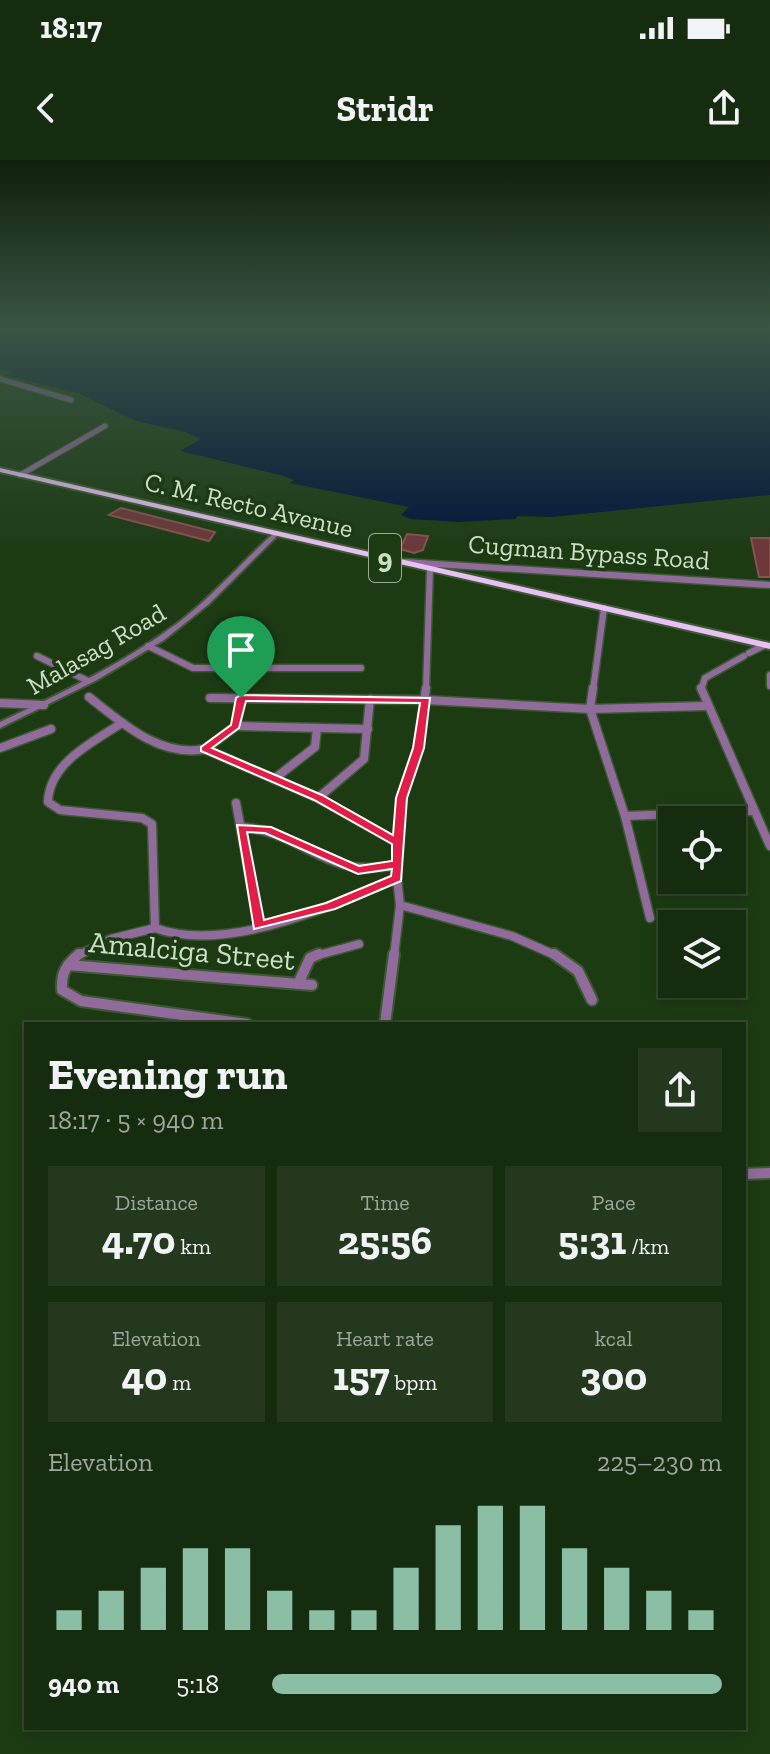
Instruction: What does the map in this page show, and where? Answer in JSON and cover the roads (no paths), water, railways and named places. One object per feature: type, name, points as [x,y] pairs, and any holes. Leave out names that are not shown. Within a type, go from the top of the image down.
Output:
[{"type":"highway","name":"C. M. Recto Avenue","points":[[0,470],[768,645]]},
{"type":"street","points":[[20,475],[105,426]]},
{"type":"street","name":"Malasag Road","points":[[0,725],[44,705],[148,646],[186,619],[276,534]]},
{"type":"street","name":"Cugman Bypass Road","points":[[404,562],[770,585]]},
{"type":"street","points":[[385,1022],[400,905],[397,878],[403,785],[418,748],[426,700],[430,568]]},
{"type":"street","points":[[604,608],[590,709],[625,816],[650,918]]},
{"type":"street","points":[[768,645],[701,682],[706,706],[770,846]]},
{"type":"street","points":[[148,646],[193,668],[361,668]]},
{"type":"street","points":[[37,656],[88,681]]},
{"type":"street","points":[[770,675],[770,686]]},
{"type":"street","points":[[89,697],[122,723],[167,749],[189,754],[205,749],[236,726],[368,729]]},
{"type":"street","points":[[210,698],[426,700],[590,709],[706,706]]},
{"type":"street","points":[[236,726],[241,698]]},
{"type":"street","points":[[318,798],[364,759],[370,699]]},
{"type":"street","points":[[0,703],[44,705]]},
{"type":"street","points":[[122,723],[66,764],[51,782],[48,802],[60,810],[142,818],[152,824],[155,928]]},
{"type":"street","points":[[274,779],[315,747],[317,728]]},
{"type":"street","points":[[0,748],[51,729]]},
{"type":"street","points":[[205,749],[318,798],[398,843]]},
{"type":"street","points":[[236,803],[259,926]]},
{"type":"street","points":[[625,816],[754,811]]},
{"type":"street","points":[[241,827],[267,829],[348,867],[366,870],[398,865]]},
{"type":"street","points":[[233,1022],[81,1001],[62,990],[62,976],[68,965],[84,951],[111,938],[155,928],[178,939],[205,937],[259,926],[330,906],[397,878]]},
{"type":"street","points":[[400,905],[529,943],[555,955],[582,975],[592,1000]]},
{"type":"street","points":[[298,984],[310,958],[328,950],[359,944]]},
{"type":"street","name":"Amalciga Street","points":[[68,965],[312,985]]},
{"type":"street","points":[[746,1174],[770,1173]]},
{"type":"water","points":[[100,403],[770,403],[770,495],[552,517],[517,516],[516,519],[458,522],[411,519],[401,515],[409,507],[290,483],[294,480],[284,476],[180,451],[201,439],[185,432],[136,421]]}]
